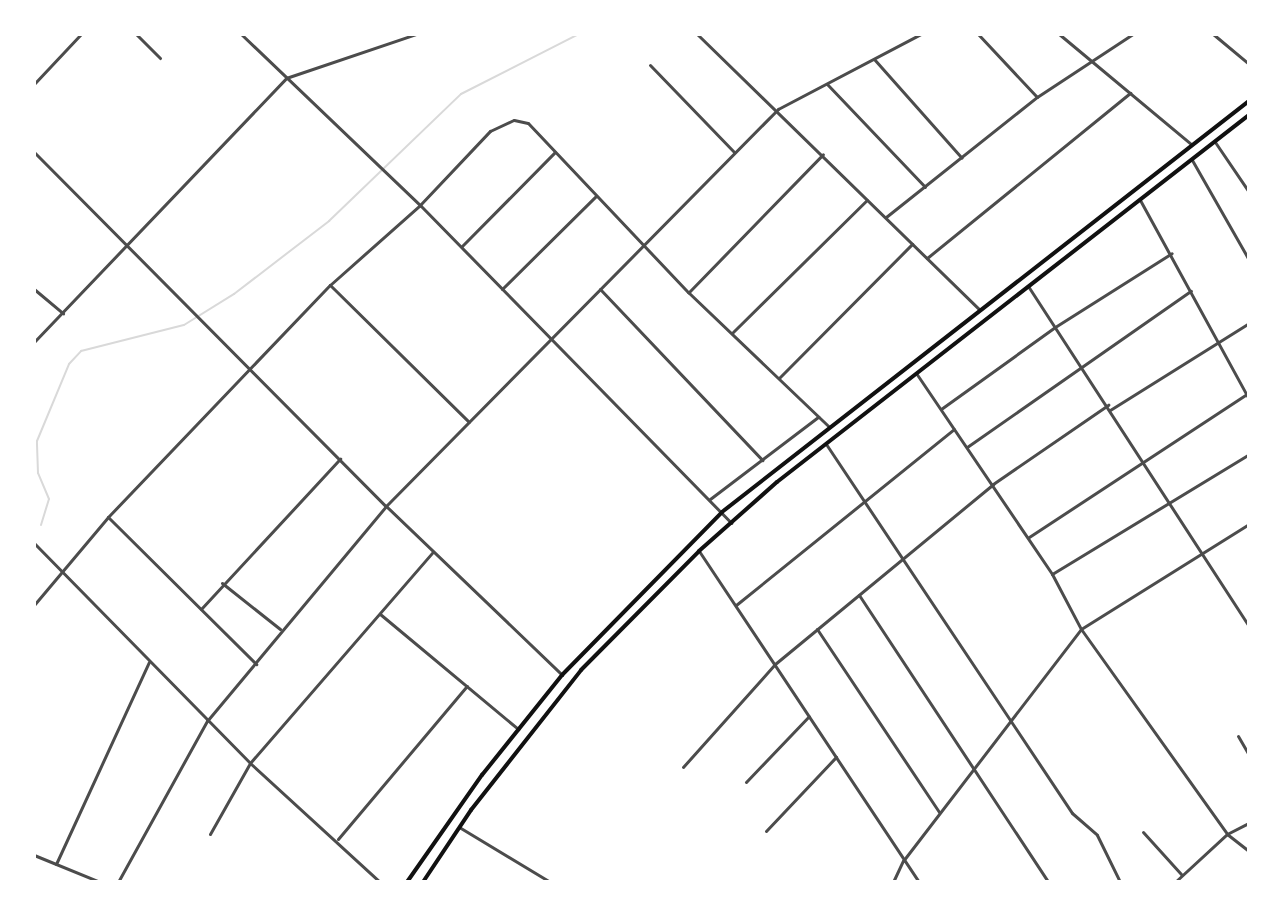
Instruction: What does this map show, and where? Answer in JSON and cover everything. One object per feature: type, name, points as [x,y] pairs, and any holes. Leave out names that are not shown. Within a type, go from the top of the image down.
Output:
[{"type":"main road","points":[[407,882],[518,729],[562,675],[722,512],[828,426],[1249,101]]},
{"type":"main road","points":[[423,882],[459,827],[581,670],[699,551],[826,444],[1249,115]]},
{"type":"street","points":[[34,84],[81,34]]},
{"type":"street","points":[[136,34],[160,58]]},
{"type":"street","points":[[241,34],[420,205],[731,523]]},
{"type":"street","points":[[34,342],[129,246],[286,78],[416,34]]},
{"type":"street","points":[[697,34],[778,109],[979,309]]},
{"type":"street","points":[[118,882],[207,721],[256,664],[280,629],[386,506],[778,109],[921,34]]},
{"type":"street","points":[[978,34],[1037,97]]},
{"type":"street","points":[[1059,34],[1191,144]]},
{"type":"street","points":[[885,217],[1037,97],[1133,34]]},
{"type":"street","points":[[1213,34],[1249,64]]},
{"type":"street","points":[[874,59],[962,158]]},
{"type":"street","points":[[650,65],[734,152]]},
{"type":"street","points":[[827,84],[925,187]]},
{"type":"street","points":[[927,258],[1130,93]]},
{"type":"street","points":[[34,605],[60,568],[330,285],[420,205],[490,131],[507,121],[528,123],[688,292],[828,426]]},
{"type":"street","points":[[1215,142],[1249,192]]},
{"type":"street","points":[[34,152],[386,506],[562,675]]},
{"type":"street","points":[[461,248],[555,152]]},
{"type":"street","points":[[688,292],[823,154]]},
{"type":"street","points":[[1192,160],[1249,260]]},
{"type":"street","points":[[501,290],[596,196]]},
{"type":"street","points":[[731,334],[867,200]]},
{"type":"street","points":[[1028,538],[1248,397],[1172,253],[1140,200]]},
{"type":"street","points":[[778,378],[912,244]]},
{"type":"street","points":[[941,409],[1055,327],[1172,253]]},
{"type":"street","points":[[330,285],[469,422]]},
{"type":"street","points":[[1028,286],[1205,551],[1249,626]]},
{"type":"street","points":[[34,289],[63,313]]},
{"type":"street","points":[[600,289],[762,460]]},
{"type":"street","points":[[967,447],[1080,364],[1191,291]]},
{"type":"street","points":[[683,767],[775,664],[993,484],[1109,408],[1249,323]]},
{"type":"street","points":[[916,373],[1052,574],[1081,629],[1227,834],[1249,851]]},
{"type":"street","points":[[709,499],[818,417]]},
{"type":"street","points":[[736,605],[865,504],[955,428]]},
{"type":"street","points":[[826,444],[1072,813],[1097,835],[1120,882]]},
{"type":"street","points":[[1052,574],[1249,454]]},
{"type":"street","points":[[201,609],[340,459]]},
{"type":"street","points":[[108,517],[256,664]]},
{"type":"street","points":[[893,882],[903,861],[1081,629],[1249,524]]},
{"type":"street","points":[[34,543],[207,721],[250,763],[338,839],[380,882]]},
{"type":"street","points":[[699,551],[919,882]]},
{"type":"street","points":[[210,834],[250,763],[433,552]]},
{"type":"street","points":[[222,583],[280,629]]},
{"type":"street","points":[[858,594],[1048,882]]},
{"type":"street","points":[[379,613],[518,729]]},
{"type":"street","points":[[817,629],[940,812]]},
{"type":"street","points":[[56,864],[149,662]]},
{"type":"street","points":[[338,839],[467,686]]},
{"type":"street","points":[[746,782],[809,716]]},
{"type":"street","points":[[1238,736],[1249,755]]},
{"type":"street","points":[[766,831],[836,757]]},
{"type":"street","points":[[1175,882],[1227,834],[1249,823]]},
{"type":"street","points":[[459,827],[550,882]]},
{"type":"street","points":[[1143,832],[1181,874]]},
{"type":"street","points":[[34,855],[100,882]]},
{"type":"waterway","points":[[41,525],[49,499],[38,473],[37,441],[69,364],[81,351],[184,325],[234,294],[329,221],[461,94],[579,34]]}]
